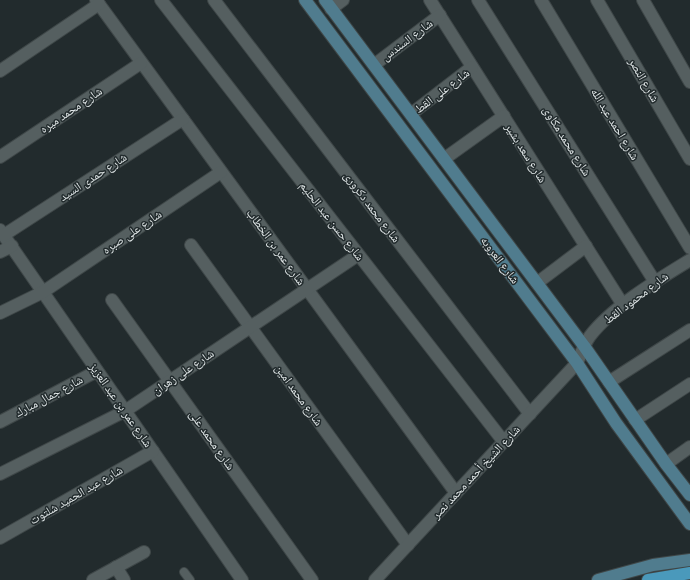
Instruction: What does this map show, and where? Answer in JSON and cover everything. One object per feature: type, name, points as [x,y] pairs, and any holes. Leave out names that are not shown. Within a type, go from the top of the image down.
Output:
[{"type":"main road","points":[[648,580],[690,573]]},
{"type":"street","name":"شارع حسن عبد الحليم","points":[[161,0],[504,442]]},
{"type":"street","name":"شارع محمد دكرورى","points":[[214,0],[530,414]]},
{"type":"street","name":"شارع العروبه","points":[[305,0],[577,364],[616,423],[690,524]]},
{"type":"street","points":[[328,4],[344,0]]},
{"type":"street","name":"شارع سعد بشير","points":[[430,0],[623,305]]},
{"type":"street","name":"شارع محمد مكاوى","points":[[478,0],[655,282]]},
{"type":"street","name":"شارع احمد عبد الله","points":[[541,0],[690,248]]},
{"type":"street","name":"شارع النصر","points":[[597,0],[690,159]]},
{"type":"street","points":[[643,0],[690,82]]},
{"type":"street","points":[[0,71],[97,2]]},
{"type":"street","name":"شارع عمر بن الخطاب","points":[[97,2],[456,494]]},
{"type":"street","name":"شارع العروبه","points":[[328,4],[584,346],[690,496]]},
{"type":"street","name":"شارع السندس","points":[[374,65],[440,15]]},
{"type":"street","name":"شارع محمد ميره","points":[[0,157],[141,63]]},
{"type":"street","name":"شارع على القط","points":[[411,114],[472,67]]},
{"type":"street","points":[[444,158],[504,116]]},
{"type":"street","name":"شارع حمدى السيد","points":[[2,232],[183,119]]},
{"type":"street","name":"شارع على صبره","points":[[0,313],[43,292],[221,172]]},
{"type":"street","name":"شارع عمر بن عبد العزيز","points":[[2,232],[242,580]]},
{"type":"street","name":"شارع محمد امين","points":[[191,245],[408,545]]},
{"type":"street","points":[[0,252],[12,246]]},
{"type":"street","points":[[537,283],[586,246]]},
{"type":"street","name":"شارع على زهران","points":[[0,474],[125,411],[358,255]]},
{"type":"street","name":"شارع محمود القط","points":[[577,364],[584,346],[596,329],[623,305],[655,282],[690,260]]},
{"type":"street","name":"شارع محمد على","points":[[112,300],[312,580]]},
{"type":"street","points":[[610,382],[690,330]]},
{"type":"street","name":"شارع الشيخ أحمد محمد نصر","points":[[375,580],[577,364]]},
{"type":"street","name":"شارع جمال مبارك","points":[[0,422],[97,371]]},
{"type":"street","points":[[635,420],[690,384]]},
{"type":"street","points":[[666,464],[690,447]]},
{"type":"street","name":"شارع عبد الحميد شلتوت","points":[[0,538],[153,452]]},
{"type":"street","points":[[93,580],[144,552]]},
{"type":"street","points":[[598,580],[653,566],[690,560]]},
{"type":"street","points":[[116,567],[124,580]]},
{"type":"lane","points":[[184,572],[190,580]]}]
